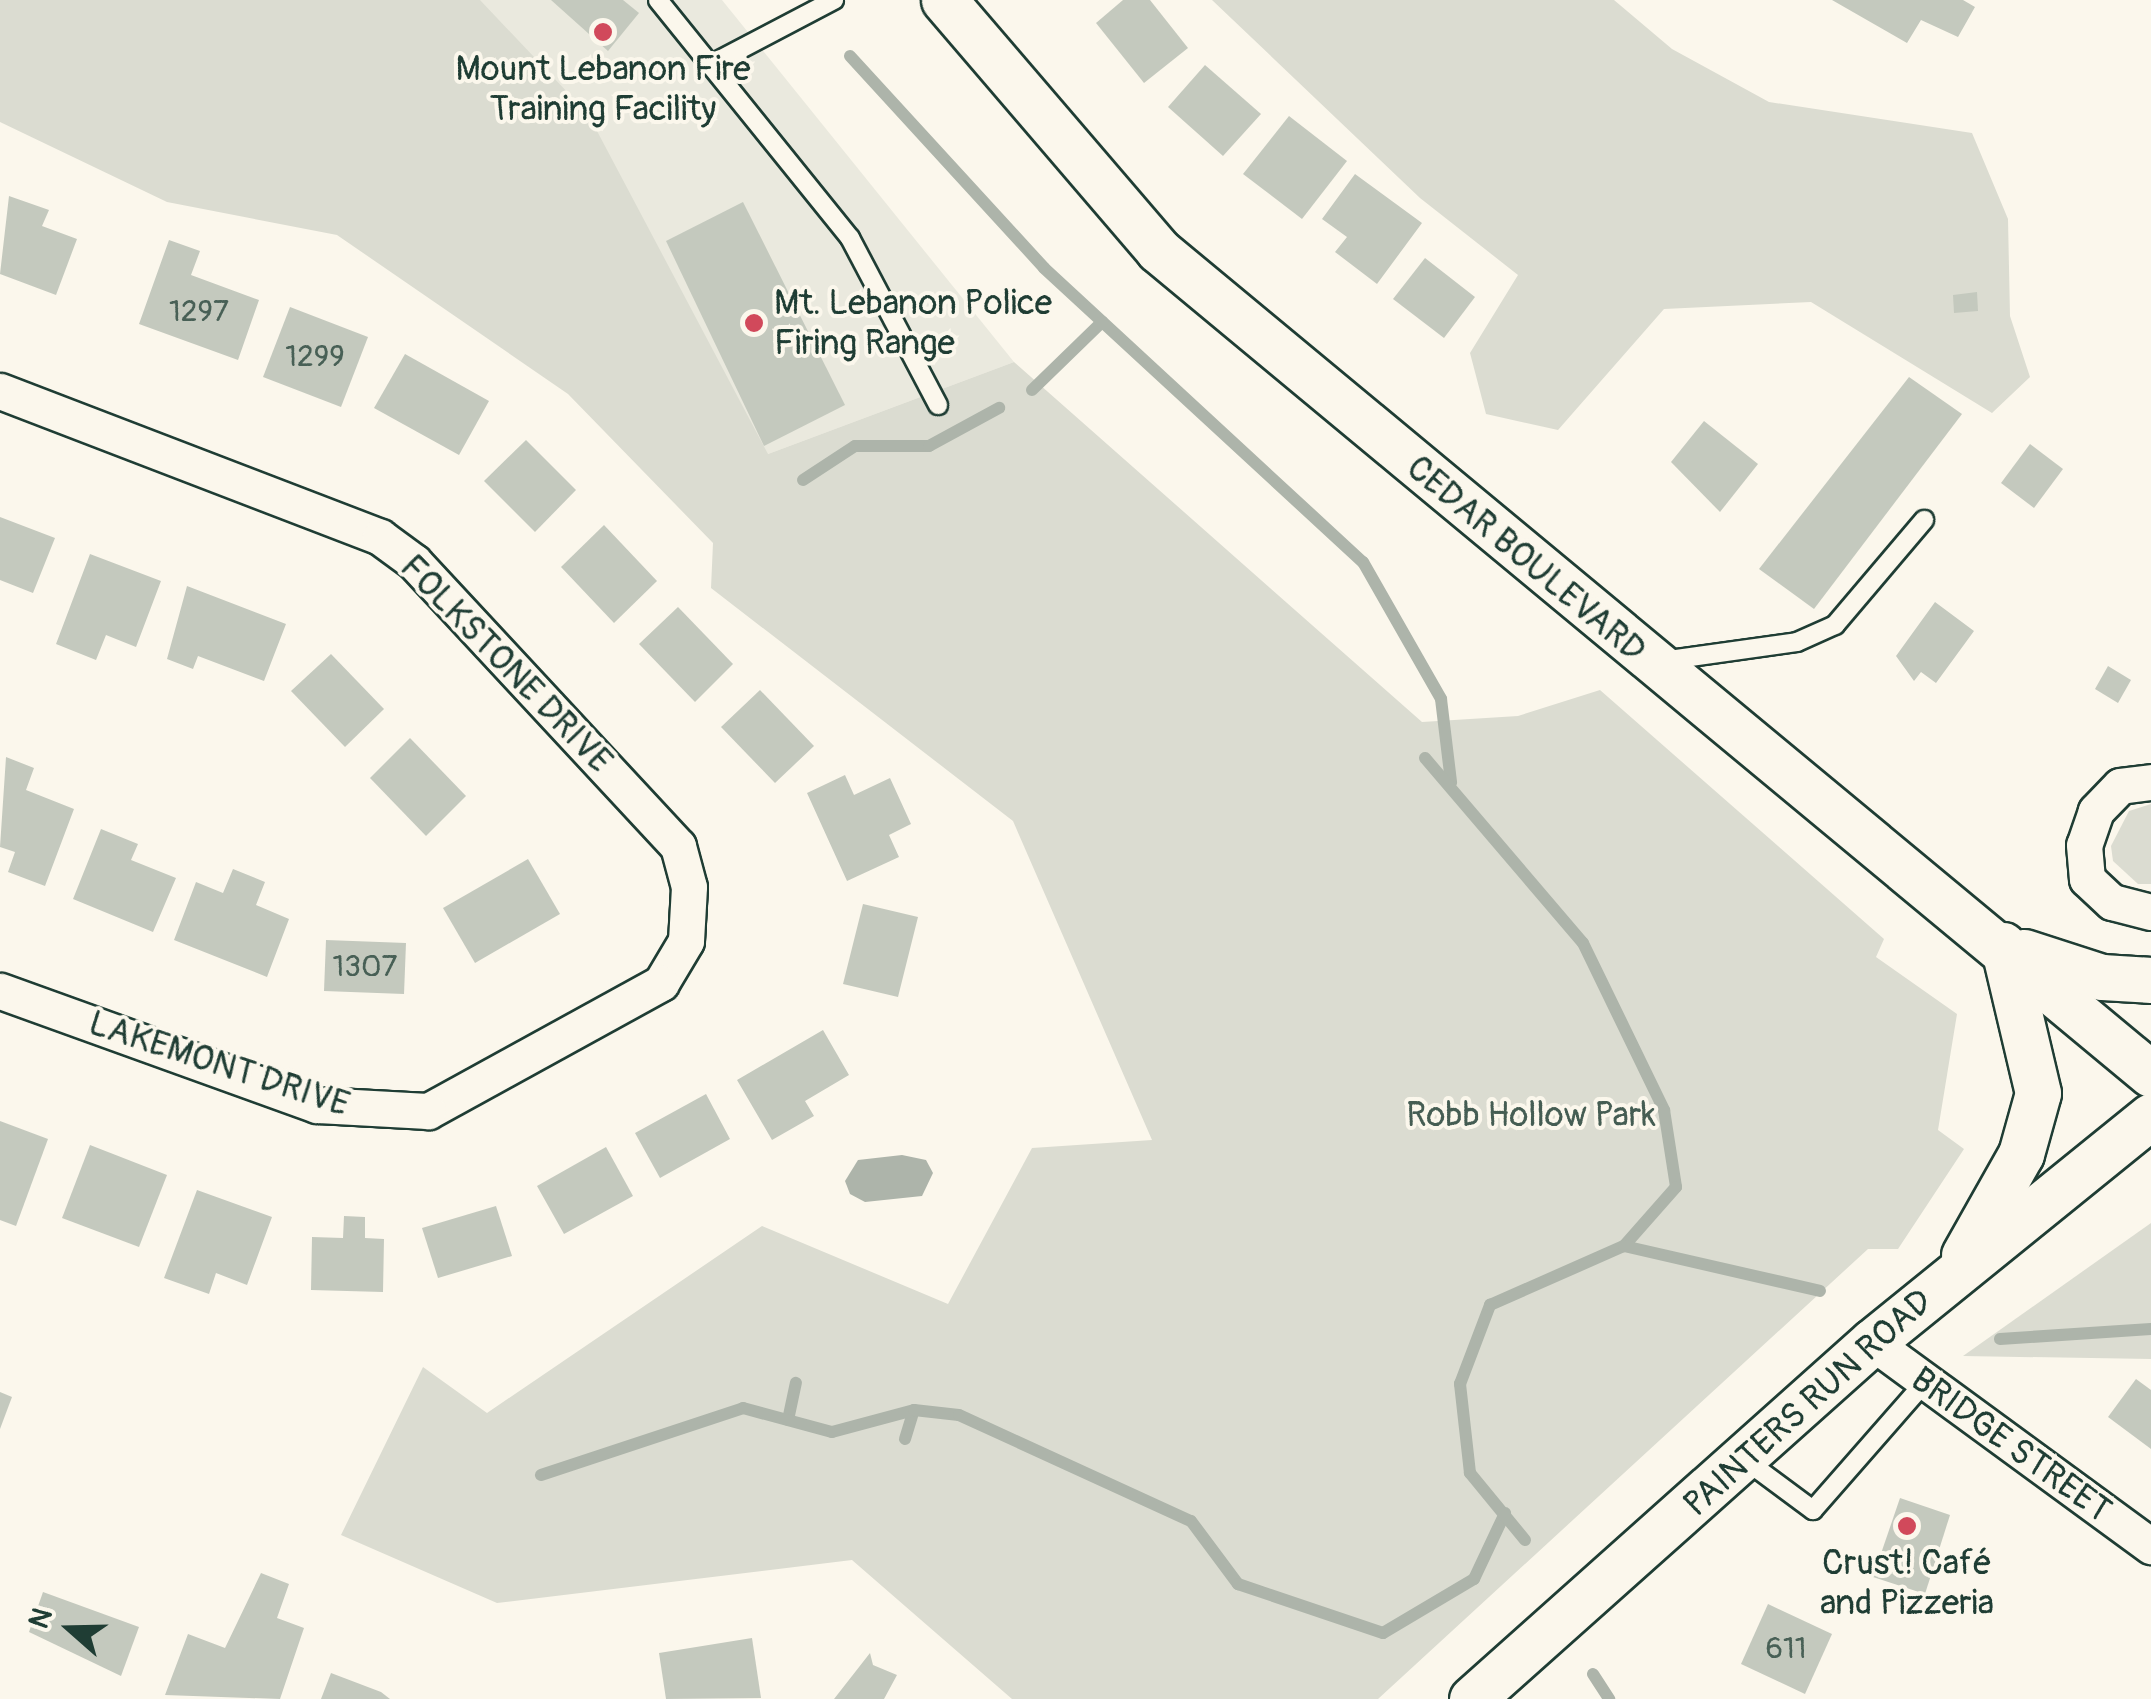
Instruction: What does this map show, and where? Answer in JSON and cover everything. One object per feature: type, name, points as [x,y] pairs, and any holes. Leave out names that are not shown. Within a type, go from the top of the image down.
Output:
[{"type":"street","name":"CEDAR BOULEVARD","points":[[944,0],[1158,250],[1652,664],[2003,945],[2151,1074]]},
{"type":"street","name":"FOLKSTONE DRIVE","points":[[0,391],[344,520],[414,562],[678,846],[689,887],[686,941]]},
{"type":"street","points":[[2151,782],[2120,786],[2096,811],[2084,845],[2087,878],[2112,902],[2151,912]]},
{"type":"street","name":"LAKEMONT DRIVE","points":[[0,990],[317,1104],[428,1111],[632,1004],[661,984],[686,941]]},
{"type":"street","points":[[2003,945],[2102,977],[2151,980]]},
{"type":"street","points":[[1953,1274],[2021,1154],[2038,1093],[2003,945]]},
{"type":"street","name":"PAINTERS RUN ROAD","points":[[1472,1699],[1872,1342],[2151,1116]]},
{"type":"street","name":"BRIDGE STREET","points":[[1872,1342],[2151,1546]]},
{"type":"lane","points":[[658,0],[850,238],[938,405]]},
{"type":"lane","points":[[712,64],[834,0]]},
{"type":"lane","points":[[1652,664],[1721,646],[1797,642],[1836,625],[1924,520]]},
{"type":"lane","points":[[1744,1458],[1812,1510],[1925,1382]]},
{"type":"shaded area","points":[[461,0],[722,0],[1014,362],[760,457]]},
{"type":"shaded area","points":[[902,1155],[926,1160],[933,1173],[922,1196],[865,1202],[850,1194],[845,1181],[858,1160]]},
{"type":"green space","name":"Robb Hollow Park","points":[[0,0],[480,0],[588,114],[768,454],[1014,362],[1422,722],[1518,716],[1600,690],[1884,939],[1876,957],[1957,1014],[1938,1130],[1964,1149],[1898,1249],[1868,1249],[1378,1699],[1012,1699],[852,1560],[497,1603],[341,1535],[423,1367],[487,1413],[762,1226],[948,1304],[1032,1148],[1152,1140],[1013,821],[711,588],[713,543],[568,394],[337,235],[167,202],[0,122]]},
{"type":"green space","points":[[1212,0],[1614,0],[1672,49],[1769,102],[1972,133],[2008,219],[2010,316],[2030,377],[1992,413],[1811,302],[1664,309],[1558,430],[1486,414],[1470,353],[1518,275],[1420,198]]},
{"type":"green space","points":[[2151,804],[2151,884],[2138,884],[2113,861],[2111,846],[2129,811]]},
{"type":"green space","points":[[2151,1223],[2151,1359],[1963,1356]]},
{"type":"building","name":"Mount Lebanon Fire Training Facility","points":[[551,0],[623,0],[639,13],[608,51]]},
{"type":"building","points":[[1123,0],[1150,0],[1188,48],[1144,83],[1096,23]]},
{"type":"building","points":[[1832,0],[1963,0],[1975,7],[1958,37],[1921,20],[1907,43]]},
{"type":"building","points":[[1205,65],[1261,114],[1223,156],[1168,107]]},
{"type":"building","points":[[1289,116],[1347,161],[1302,219],[1243,174]]},
{"type":"building","points":[[1355,174],[1422,223],[1377,284],[1335,252],[1347,237],[1322,219]]},
{"type":"building","points":[[9,196],[49,210],[42,226],[77,239],[56,295],[0,274]]},
{"type":"building","name":"Mt. Lebanon Police Firing Range","points":[[743,202],[845,405],[764,446],[666,241]]},
{"type":"building","points":[[169,240],[200,251],[191,275],[259,300],[238,360],[139,324]]},
{"type":"building","points":[[1425,258],[1475,297],[1444,338],[1393,299]]},
{"type":"building","points":[[1977,292],[1978,311],[1954,313],[1953,295]]},
{"type":"building","points":[[290,307],[368,337],[341,407],[263,377]]},
{"type":"building","points":[[405,354],[489,401],[459,455],[374,408]]},
{"type":"building","points":[[1909,377],[1962,414],[1814,609],[1759,569]]},
{"type":"building","points":[[1704,421],[1758,464],[1720,512],[1671,462]]},
{"type":"building","points":[[526,440],[576,490],[535,532],[484,481]]},
{"type":"building","points":[[2030,444],[2063,469],[2034,508],[2001,483]]},
{"type":"building","points":[[0,517],[55,538],[33,593],[0,580]]},
{"type":"building","points":[[604,525],[657,581],[614,623],[561,567]]},
{"type":"building","points":[[90,554],[161,581],[136,647],[106,635],[96,660],[56,644]]},
{"type":"building","points":[[187,586],[286,624],[264,681],[198,656],[193,669],[167,659]]},
{"type":"building","points":[[1935,602],[1974,631],[1936,683],[1921,672],[1914,681],[1896,656]]},
{"type":"building","points":[[678,607],[733,664],[695,702],[639,644]]},
{"type":"building","points":[[331,654],[384,709],[345,747],[291,691]]},
{"type":"building","points":[[2108,666],[2131,680],[2118,703],[2095,689]]},
{"type":"building","points":[[760,690],[814,746],[775,783],[721,727]]},
{"type":"building","points":[[410,738],[466,796],[426,836],[370,778]]},
{"type":"building","points":[[6,757],[34,768],[26,790],[74,809],[45,886],[8,872],[15,852],[0,847]]},
{"type":"building","points":[[845,775],[854,795],[890,778],[911,824],[889,835],[899,857],[847,881],[807,793]]},
{"type":"building","points":[[101,829],[138,844],[131,860],[176,878],[153,932],[73,899]]},
{"type":"building","points":[[528,859],[560,914],[475,963],[443,908]]},
{"type":"building","points":[[233,869],[265,882],[256,905],[289,919],[267,977],[174,940],[196,882],[223,893]]},
{"type":"building","points":[[863,904],[918,917],[898,997],[843,984]]},
{"type":"building","points":[[326,940],[406,943],[404,994],[324,991]]},
{"type":"building","points":[[823,1030],[849,1075],[805,1101],[814,1116],[772,1140],[737,1080]]},
{"type":"building","points":[[706,1094],[730,1139],[660,1178],[635,1133]]},
{"type":"building","points":[[0,1121],[48,1139],[16,1226],[0,1220]]},
{"type":"building","points":[[90,1145],[167,1175],[139,1247],[62,1218]]},
{"type":"building","points":[[606,1147],[633,1196],[564,1234],[537,1186]]},
{"type":"building","points":[[197,1190],[272,1217],[247,1285],[216,1273],[209,1294],[164,1278]]},
{"type":"building","points":[[496,1206],[512,1256],[438,1278],[422,1228]]},
{"type":"building","points":[[344,1216],[365,1217],[365,1238],[384,1239],[383,1292],[311,1290],[312,1237],[343,1238]]},
{"type":"building","points":[[2136,1379],[2151,1390],[2151,1449],[2108,1417]]},
{"type":"building","points":[[0,1392],[12,1397],[0,1429]]},
{"type":"building","points":[[1900,1498],[1950,1515],[1925,1594],[1873,1577]]},
{"type":"building","points":[[261,1573],[289,1584],[277,1618],[304,1628],[280,1699],[165,1695],[188,1634],[225,1648]]},
{"type":"building","points":[[43,1592],[139,1627],[121,1676],[29,1632]]},
{"type":"building","points":[[1768,1604],[1832,1634],[1805,1694],[1741,1664]]},
{"type":"building","points":[[752,1638],[761,1698],[666,1699],[659,1653]]},
{"type":"building","points":[[870,1653],[873,1665],[897,1675],[884,1699],[834,1699]]},
{"type":"building","points":[[331,1673],[381,1692],[390,1699],[321,1699]]},
{"type":"waterway","points":[[850,56],[1044,268],[1363,562],[1441,699],[1451,782]]},
{"type":"waterway","points":[[1032,390],[1102,322]]},
{"type":"waterway","points":[[803,480],[855,446],[929,446],[999,408]]},
{"type":"waterway","points":[[1425,758],[1583,943],[1664,1110],[1676,1187],[1624,1246]]},
{"type":"waterway","points":[[1525,1540],[1470,1473],[1460,1384],[1490,1305],[1624,1246],[1820,1291]]},
{"type":"waterway","points":[[2000,1339],[2151,1329]]},
{"type":"waterway","points":[[788,1420],[796,1383]]},
{"type":"waterway","points":[[541,1475],[743,1408],[832,1432],[914,1410],[959,1415],[1191,1521],[1238,1584],[1383,1633],[1474,1579],[1505,1513]]},
{"type":"waterway","points":[[905,1439],[914,1410]]},
{"type":"waterway","points":[[1593,1674],[1609,1699]]},
{"type":"place","name":"Mount Lebanon Fire Training Facility","points":[[603,32]]},
{"type":"place","name":"Mt. Lebanon Police Firing Range","points":[[754,323]]},
{"type":"place","name":"Crust! Café and Pizzeria","points":[[1907,1526]]}]
